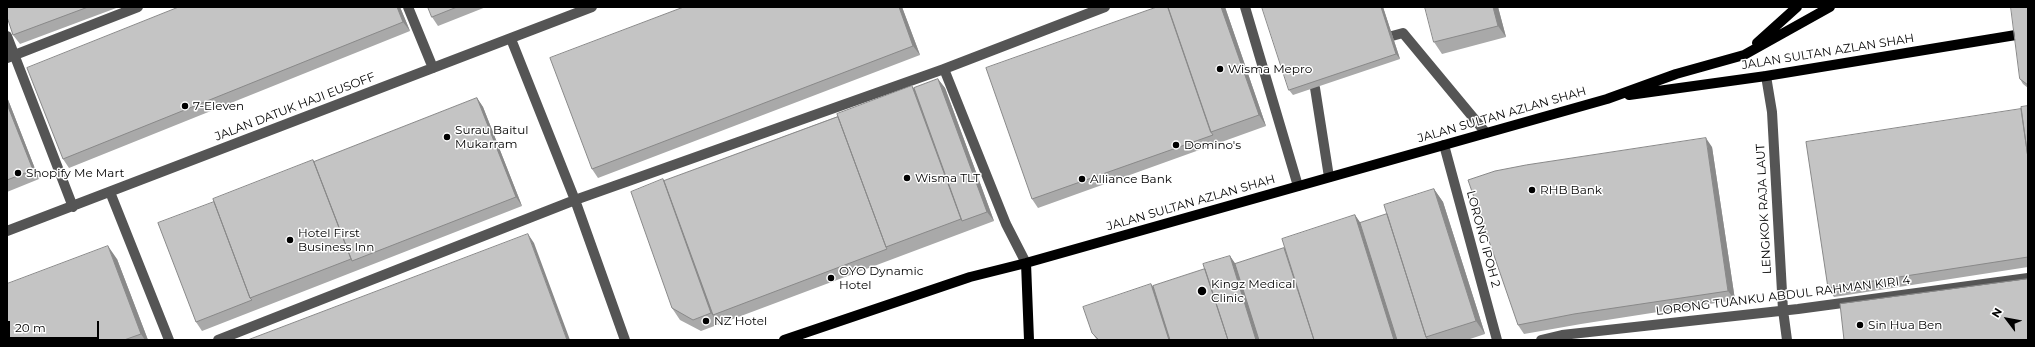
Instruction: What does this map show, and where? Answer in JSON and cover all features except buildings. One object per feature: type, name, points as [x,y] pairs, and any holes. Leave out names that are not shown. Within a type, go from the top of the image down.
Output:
[{"type":"main road","points":[[1744,55],[1797,7]]},
{"type":"main road","name":"JALAN SULTAN AZLAN SHAH","points":[[784,340],[970,276],[1026,263],[1444,145],[1607,98],[1676,74],[1744,55],[1830,7]]},
{"type":"main road","name":"JALAN SULTAN AZLAN SHAH","points":[[1607,98],[1766,76],[2028,33]]},
{"type":"main road","points":[[1026,263],[1029,340]]},
{"type":"street","points":[[11,56],[138,7]]},
{"type":"street","points":[[408,7],[433,68]]},
{"type":"street","name":"JALAN DATUK HAJI EUSOFF","points":[[7,231],[592,7]]},
{"type":"street","points":[[218,340],[575,200],[944,69],[1105,7]]},
{"type":"street","points":[[1245,7],[1298,186]]},
{"type":"street","points":[[1392,36],[1403,33],[1486,133]]},
{"type":"street","points":[[7,36],[11,56],[73,207]]},
{"type":"street","points":[[512,38],[575,200],[625,340]]},
{"type":"street","points":[[944,69],[1006,224],[1026,263]]},
{"type":"street","name":"LENGKOK RAJA LAUT","points":[[1766,76],[1772,112],[1783,310],[1787,340]]},
{"type":"street","points":[[1315,88],[1329,177]]},
{"type":"street","name":"LORONG IPOH 2","points":[[1444,145],[1497,340]]},
{"type":"street","points":[[110,192],[169,340]]},
{"type":"street","name":"LORONG TUANKU ABDUL RAHMAN KIRI 4","points":[[1542,340],[1562,335],[1783,310],[2028,278]]},
{"type":"place","name":"Wisma Mepro","points":[[1220,69]]},
{"type":"place","name":"7-Eleven","points":[[185,106]]},
{"type":"place","name":"Surau Baitul Mukarram","points":[[447,137]]},
{"type":"place","name":"Domino's","points":[[1176,145]]},
{"type":"place","name":"Shopify Me Mart","points":[[18,173]]},
{"type":"place","name":"Wisma TLT","points":[[907,178]]},
{"type":"place","name":"Alliance Bank","points":[[1082,179]]},
{"type":"place","name":"RHB Bank","points":[[1532,190]]},
{"type":"place","name":"Hotel First Business Inn","points":[[290,240]]},
{"type":"place","name":"OYO Dynamic Hotel","points":[[831,278]]},
{"type":"place","name":"Kingz Medical Clinic","points":[[1202,291]]},
{"type":"place","name":"NZ Hotel","points":[[706,321]]},
{"type":"place","name":"Sin Hua Ben","points":[[1860,325]]}]
